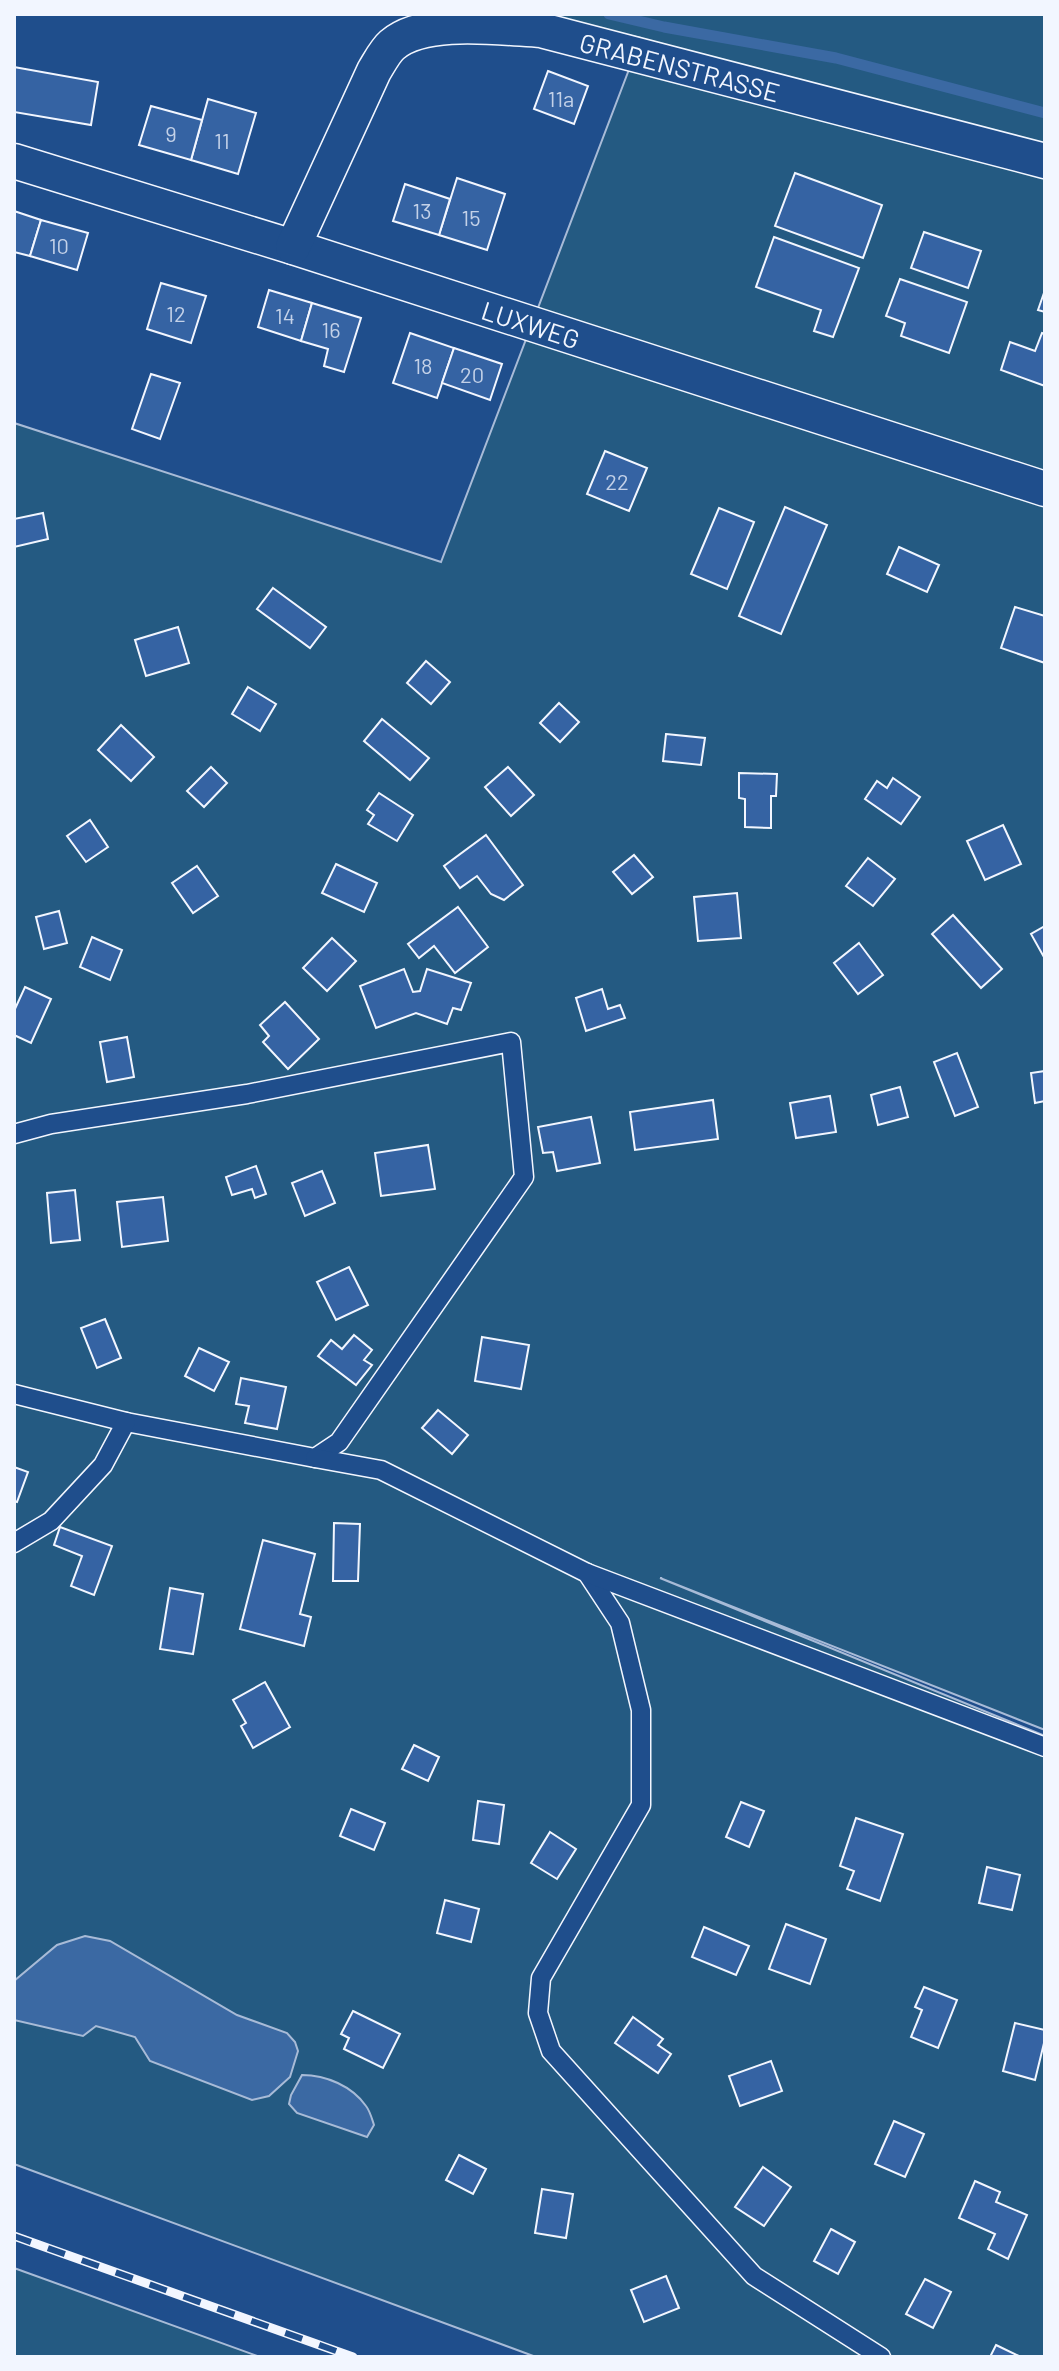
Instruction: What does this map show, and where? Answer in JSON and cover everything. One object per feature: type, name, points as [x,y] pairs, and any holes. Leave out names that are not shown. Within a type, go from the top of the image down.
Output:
[{"type":"street","name":"GRABENSTRASSE","points":[[293,247],[374,71],[392,45],[417,33],[456,25],[541,30],[1045,161]]},
{"type":"street","name":"LUXWEG","points":[[14,161],[293,247],[1045,489]]},
{"type":"lane","points":[[14,1134],[51,1124],[247,1094],[511,1042],[524,1177],[339,1442],[315,1458]]},
{"type":"lane","points":[[14,1394],[126,1422],[381,1470],[587,1573],[1045,1747]]},
{"type":"lane","points":[[14,1543],[51,1521],[103,1465],[126,1422]]},
{"type":"lane","points":[[587,1573],[620,1623],[638,1696],[641,1710],[641,1805],[541,1978],[538,2013],[551,2051],[754,2276],[881,2357]]},
{"type":"shaded area","points":[[531,14],[1045,14],[1045,1730],[660,1578],[1045,1736],[1045,2357],[536,2357],[14,2164],[14,423],[441,562],[641,38]]},
{"type":"shaded area","points":[[85,1936],[110,1941],[237,2015],[287,2033],[298,2051],[290,2077],[269,2096],[252,2100],[150,2061],[135,2037],[96,2026],[83,2036],[14,2020],[14,1981],[57,1945]]},
{"type":"shaded area","points":[[302,2075],[338,2083],[360,2099],[369,2110],[374,2125],[367,2137],[297,2113],[289,2104]]},
{"type":"shaded area","points":[[14,2268],[260,2357],[14,2357]]},
{"type":"building","points":[[14,67],[98,82],[91,125],[14,112]]},
{"type":"building","points":[[548,71],[588,86],[574,124],[534,109]]},
{"type":"building","points":[[208,99],[256,113],[238,174],[191,160]]},
{"type":"building","points":[[151,106],[202,120],[191,160],[139,145]]},
{"type":"building","points":[[795,173],[882,205],[863,258],[775,226]]},
{"type":"building","points":[[457,178],[505,194],[487,250],[439,235]]},
{"type":"building","points":[[405,184],[450,199],[439,235],[393,221]]},
{"type":"building","points":[[14,211],[41,220],[30,256],[14,252]]},
{"type":"building","points":[[41,220],[88,233],[77,270],[30,256]]},
{"type":"building","points":[[924,232],[981,251],[968,288],[911,268]]},
{"type":"building","points":[[774,237],[859,268],[833,337],[814,331],[821,310],[756,287]]},
{"type":"building","points":[[900,279],[967,302],[949,353],[901,336],[905,323],[886,316]]},
{"type":"building","points":[[161,283],[206,296],[191,343],[147,329]]},
{"type":"building","points":[[269,290],[312,303],[301,341],[258,327]]},
{"type":"building","points":[[1045,290],[1045,312],[1038,310]]},
{"type":"building","points":[[312,303],[361,318],[344,372],[324,366],[328,349],[301,341]]},
{"type":"building","points":[[410,333],[454,348],[437,398],[393,383]]},
{"type":"building","points":[[1042,333],[1045,334],[1045,386],[1001,370],[1010,342],[1035,351]]},
{"type":"building","points":[[454,348],[502,364],[490,400],[442,383]]},
{"type":"building","points":[[151,374],[180,383],[160,439],[132,429]]},
{"type":"building","points":[[605,451],[647,468],[629,511],[587,494]]},
{"type":"building","points":[[785,507],[827,525],[781,634],[739,616]]},
{"type":"building","points":[[719,508],[754,522],[727,589],[691,574]]},
{"type":"building","points":[[43,513],[48,539],[14,547],[14,519]]},
{"type":"building","points":[[899,547],[939,565],[927,592],[887,574]]},
{"type":"building","points":[[273,588],[326,627],[310,648],[257,609]]},
{"type":"building","points":[[1015,607],[1045,616],[1045,663],[1001,648]]},
{"type":"building","points":[[178,627],[189,663],[146,676],[135,640]]},
{"type":"building","points":[[426,661],[450,682],[431,704],[407,683]]},
{"type":"building","points":[[248,687],[276,704],[260,731],[232,714]]},
{"type":"building","points":[[559,703],[579,722],[560,742],[540,723]]},
{"type":"building","points":[[382,719],[429,758],[410,780],[364,741]]},
{"type":"building","points":[[121,725],[154,757],[131,781],[98,750]]},
{"type":"building","points":[[666,734],[705,738],[701,765],[663,761]]},
{"type":"building","points":[[211,767],[227,783],[204,807],[187,791]]},
{"type":"building","points":[[508,767],[534,795],[511,816],[485,787]]},
{"type":"building","points":[[739,773],[777,774],[776,796],[771,796],[771,828],[745,827],[745,799],[739,798]]},
{"type":"building","points":[[893,778],[920,797],[901,824],[865,799],[877,781],[887,788]]},
{"type":"building","points":[[379,793],[413,815],[397,841],[368,824],[374,815],[367,810]]},
{"type":"building","points":[[90,820],[108,847],[86,862],[67,836]]},
{"type":"building","points":[[1003,825],[1021,864],[985,880],[967,841]]},
{"type":"building","points":[[486,835],[523,885],[504,900],[491,894],[477,876],[460,888],[444,866]]},
{"type":"building","points":[[634,855],[653,877],[632,894],[613,872]]},
{"type":"building","points":[[868,858],[895,879],[873,906],[846,886]]},
{"type":"building","points":[[336,864],[377,883],[364,912],[322,893]]},
{"type":"building","points":[[197,866],[218,896],[193,913],[172,883]]},
{"type":"building","points":[[737,893],[741,938],[698,941],[694,897]]},
{"type":"building","points":[[458,907],[488,947],[455,973],[434,946],[419,958],[408,944]]},
{"type":"building","points":[[59,911],[67,943],[44,949],[36,917]]},
{"type":"building","points":[[953,915],[1002,969],[981,988],[932,934]]},
{"type":"building","points":[[1045,926],[1045,959],[1031,934]]},
{"type":"building","points":[[92,937],[122,950],[110,980],[80,967]]},
{"type":"building","points":[[332,938],[356,961],[327,991],[303,968]]},
{"type":"building","points":[[859,943],[883,975],[858,994],[834,963]]},
{"type":"building","points":[[404,969],[413,992],[420,991],[427,969],[471,983],[461,1010],[453,1008],[447,1024],[416,1013],[376,1028],[360,986]]},
{"type":"building","points":[[25,987],[51,999],[31,1043],[14,1035],[14,1011]]},
{"type":"building","points":[[602,989],[608,1009],[620,1005],[625,1018],[586,1031],[576,998]]},
{"type":"building","points":[[285,1002],[319,1039],[288,1069],[263,1042],[269,1036],[260,1025]]},
{"type":"building","points":[[127,1037],[134,1077],[107,1082],[100,1042]]},
{"type":"building","points":[[957,1053],[978,1107],[955,1116],[934,1062]]},
{"type":"building","points":[[1045,1071],[1045,1101],[1035,1103],[1031,1073]]},
{"type":"building","points":[[900,1087],[908,1117],[878,1125],[871,1095]]},
{"type":"building","points":[[830,1096],[836,1132],[796,1138],[790,1103]]},
{"type":"building","points":[[713,1100],[718,1139],[635,1150],[630,1112]]},
{"type":"building","points":[[591,1117],[600,1163],[557,1171],[553,1152],[543,1153],[538,1127]]},
{"type":"building","points":[[428,1145],[435,1189],[381,1196],[375,1153]]},
{"type":"building","points":[[256,1166],[266,1194],[255,1198],[252,1189],[232,1195],[226,1177]]},
{"type":"building","points":[[322,1171],[335,1203],[305,1216],[292,1183]]},
{"type":"building","points":[[75,1190],[80,1240],[51,1243],[47,1193]]},
{"type":"building","points":[[163,1197],[168,1241],[122,1247],[117,1202]]},
{"type":"building","points":[[349,1267],[368,1305],[336,1320],[317,1282]]},
{"type":"building","points":[[105,1319],[121,1358],[97,1368],[81,1328]]},
{"type":"building","points":[[354,1335],[372,1350],[364,1360],[372,1365],[356,1385],[318,1356],[331,1340],[342,1349]]},
{"type":"building","points":[[482,1337],[529,1345],[521,1389],[475,1381]]},
{"type":"building","points":[[199,1348],[229,1362],[214,1391],[185,1376]]},
{"type":"building","points":[[241,1378],[286,1387],[277,1429],[245,1423],[249,1406],[236,1404]]},
{"type":"building","points":[[438,1410],[468,1435],[452,1454],[422,1428]]},
{"type":"building","points":[[14,1467],[28,1472],[17,1502],[14,1501]]},
{"type":"building","points":[[334,1523],[360,1524],[358,1581],[333,1581]]},
{"type":"building","points":[[60,1527],[112,1546],[94,1595],[71,1586],[82,1556],[54,1545]]},
{"type":"building","points":[[263,1540],[315,1554],[300,1614],[311,1617],[304,1646],[240,1629]]},
{"type":"building","points":[[170,1588],[203,1594],[193,1654],[160,1649]]},
{"type":"building","points":[[265,1682],[290,1727],[253,1748],[241,1726],[246,1723],[233,1700]]},
{"type":"building","points":[[414,1745],[439,1757],[428,1781],[402,1769]]},
{"type":"building","points":[[478,1801],[504,1805],[499,1844],[473,1840]]},
{"type":"building","points":[[741,1802],[764,1811],[749,1847],[726,1837]]},
{"type":"building","points":[[351,1809],[385,1823],[374,1850],[340,1836]]},
{"type":"building","points":[[856,1818],[903,1834],[880,1901],[847,1889],[854,1871],[840,1866]]},
{"type":"building","points":[[550,1832],[576,1849],[557,1879],[531,1863]]},
{"type":"building","points":[[987,1867],[1020,1875],[1012,1910],[979,1903]]},
{"type":"building","points":[[445,1900],[479,1909],[471,1942],[437,1933]]},
{"type":"building","points":[[786,1924],[826,1939],[810,1984],[769,1969]]},
{"type":"building","points":[[704,1927],[749,1946],[736,1975],[692,1957]]},
{"type":"building","points":[[924,1987],[957,2000],[938,2048],[911,2037],[922,2010],[915,2007]]},
{"type":"building","points":[[353,2011],[400,2034],[383,2068],[344,2049],[349,2038],[341,2034]]},
{"type":"building","points":[[633,2017],[663,2039],[658,2045],[671,2054],[658,2073],[615,2043]]},
{"type":"building","points":[[1015,2023],[1045,2030],[1035,2080],[1003,2071]]},
{"type":"building","points":[[771,2061],[782,2091],[740,2106],[729,2076]]},
{"type":"building","points":[[894,2121],[924,2134],[905,2177],[875,2164]]},
{"type":"building","points":[[459,2155],[486,2169],[473,2194],[446,2180]]},
{"type":"building","points":[[763,2167],[791,2187],[764,2226],[735,2207]]},
{"type":"building","points":[[975,2181],[1000,2192],[996,2202],[1027,2215],[1008,2259],[988,2249],[995,2234],[959,2218]]},
{"type":"building","points":[[542,2189],[573,2194],[566,2238],[535,2233]]},
{"type":"building","points":[[831,2229],[855,2242],[838,2274],[814,2261]]},
{"type":"building","points":[[666,2276],[679,2308],[644,2322],[631,2290]]},
{"type":"building","points":[[925,2279],[951,2292],[933,2328],[906,2314]]},
{"type":"building","points":[[996,2345],[1021,2357],[990,2357]]},
{"type":"waterway","points":[[609,14],[836,58],[1045,113]]},
{"type":"railway","points":[[14,2236],[353,2357]]}]
